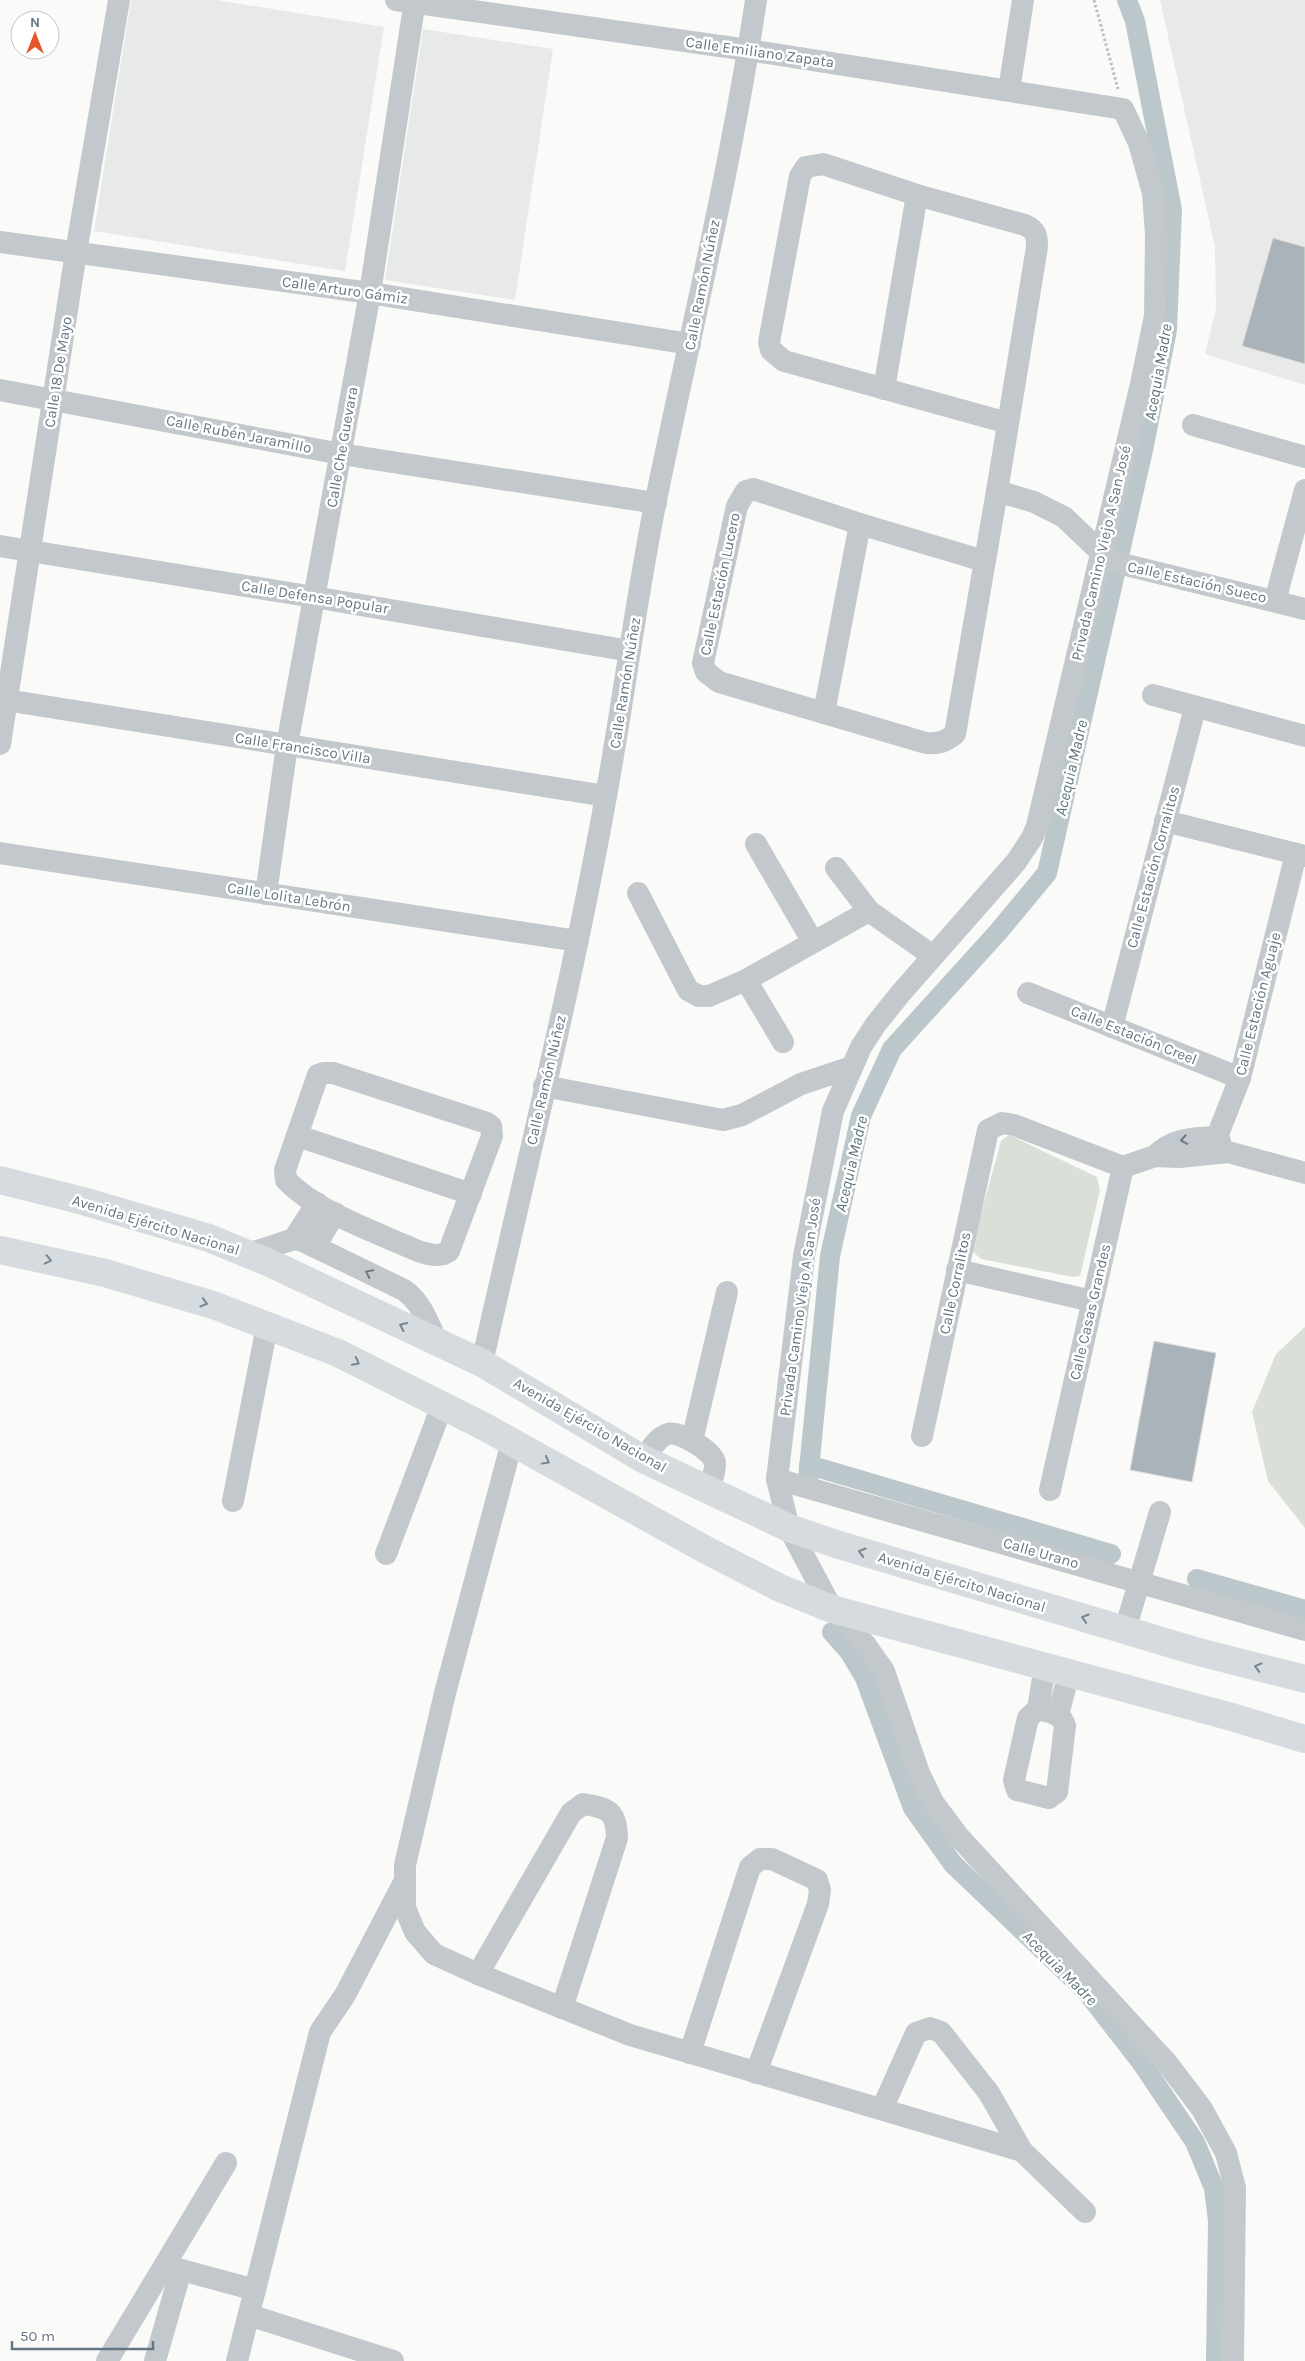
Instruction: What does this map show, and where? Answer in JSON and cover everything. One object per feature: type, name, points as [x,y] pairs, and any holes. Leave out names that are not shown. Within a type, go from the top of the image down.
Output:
[{"type":"main road","name":"Avenida Ejército Nacional","points":[[0,1180],[83,1201],[209,1238],[248,1254],[482,1363],[644,1459],[789,1528],[836,1544],[1195,1651],[1305,1680]]},
{"type":"main road","points":[[0,1250],[105,1273],[213,1306],[338,1353],[512,1442],[706,1550],[780,1588],[832,1609],[1057,1669],[1305,1739]]},
{"type":"street","name":"Calle 18 De Mayo","points":[[0,744],[3,699],[30,551],[76,252],[119,0]]},
{"type":"street","name":"Calle Ramón Núñez","points":[[482,1363],[578,941],[606,796],[656,503],[690,344],[748,50],[756,0]]},
{"type":"street","points":[[1009,90],[1023,0]]},
{"type":"street","name":"Calle Emiliano Zapata","points":[[409,1],[748,50],[1123,109]]},
{"type":"street","name":"Calle Che Guevara","points":[[266,894],[287,745],[370,293],[409,1]]},
{"type":"street","name":"Privada Camino Viejo A San José","points":[[1123,109],[1139,143],[1153,193],[1156,254],[1155,316],[1114,560],[1032,838],[1006,872],[876,1024],[852,1067],[833,1111],[804,1256],[777,1479],[789,1528],[832,1609],[865,1644],[884,1670],[919,1773],[933,1802],[959,1837],[1167,2062],[1202,2109],[1226,2153],[1235,2188],[1233,2361]]},
{"type":"street","name":"Calle Estación Lucero","points":[[984,561],[860,524],[753,489],[746,491],[736,506],[703,663],[706,672],[719,682],[926,743],[936,744],[946,741],[955,734],[997,492],[1037,247],[1037,236],[1032,228],[1026,225],[917,194],[823,164],[806,167],[800,176],[769,342],[770,350],[784,361],[1008,423]]},
{"type":"street","points":[[884,390],[917,194]]},
{"type":"street","name":"Calle Arturo Gámiz","points":[[0,242],[370,293],[690,344]]},
{"type":"street","name":"Calle Rubén Jaramillo","points":[[0,390],[341,454],[656,503]]},
{"type":"street","points":[[1194,425],[1305,457]]},
{"type":"street","name":"Calle Estación Sueco","points":[[1114,560],[1275,601],[1305,490]]},
{"type":"street","points":[[997,492],[1034,502],[1064,517],[1114,560]]},
{"type":"street","points":[[824,713],[860,524]]},
{"type":"street","name":"Calle Defensa Popular","points":[[0,546],[630,651]]},
{"type":"street","points":[[1275,601],[1305,609]]},
{"type":"street","points":[[1152,695],[1305,736]]},
{"type":"street","name":"Calle Francisco Villa","points":[[3,699],[606,796]]},
{"type":"street","name":"Calle Estación Corralitos","points":[[1112,1027],[1195,708]]},
{"type":"street","points":[[1165,822],[1301,855]]},
{"type":"street","points":[[756,844],[813,942]]},
{"type":"street","name":"Calle Lolita Lebrón","points":[[0,853],[578,941]]},
{"type":"street","name":"Calle Estación Aguaje","points":[[1218,1147],[1240,1078],[1301,855]]},
{"type":"street","points":[[836,868],[869,911],[933,956]]},
{"type":"street","points":[[638,893],[688,990],[699,996],[709,996],[746,980],[869,911]]},
{"type":"street","points":[[746,980],[783,1042]]},
{"type":"street","name":"Calle Estación Creel","points":[[1028,993],[1240,1078]]},
{"type":"street","points":[[544,1086],[723,1120],[742,1115],[801,1084],[852,1067]]},
{"type":"street","points":[[333,1073],[487,1123],[491,1126],[492,1136],[471,1194],[449,1251],[446,1254],[430,1255],[326,1208],[291,1185],[285,1175],[318,1075],[333,1073]]},
{"type":"street","name":"Calle Corralitos","points":[[922,1436],[988,1130],[1002,1123],[1014,1125],[1123,1167]]},
{"type":"street","points":[[298,1136],[471,1194]]},
{"type":"street","points":[[1123,1167],[1156,1156],[1179,1157],[1218,1147],[1305,1173]]},
{"type":"street","name":"Calle Casas Grandes","points":[[1050,1490],[1123,1167]]},
{"type":"street","points":[[248,1254],[294,1239],[326,1208]]},
{"type":"street","points":[[316,1247],[326,1208]]},
{"type":"street","points":[[294,1239],[316,1247],[413,1296],[420,1304],[437,1342]]},
{"type":"street","points":[[957,1270],[1092,1301]]},
{"type":"street","points":[[692,1441],[727,1292]]},
{"type":"street","points":[[233,1501],[267,1326]]},
{"type":"street","points":[[386,1554],[442,1406]]},
{"type":"street","points":[[644,1459],[661,1437],[666,1434],[672,1433],[692,1441],[714,1459],[716,1465],[708,1490]]},
{"type":"street","points":[[512,1442],[445,1693],[405,1865],[404,1908],[415,1932],[434,1954],[478,1974],[630,2035],[1022,2151]]},
{"type":"street","name":"Calle Urano","points":[[777,1479],[1140,1581],[1305,1630]]},
{"type":"street","points":[[1125,1630],[1160,1512]]},
{"type":"street","points":[[1048,1712],[1057,1669]]},
{"type":"street","points":[[478,1974],[572,1812],[583,1804],[604,1807],[616,1820],[617,1838],[562,2008]]},
{"type":"street","points":[[690,2053],[750,1867],[760,1859],[772,1860],[817,1880],[820,1890],[818,1904],[756,2072]]},
{"type":"street","points":[[237,2361],[320,2032],[345,1995],[405,1881]]},
{"type":"street","points":[[882,2109],[916,2033],[930,2028],[942,2032],[989,2093],[1022,2151],[1085,2212]]},
{"type":"street","points":[[108,2361],[173,2268],[226,2163]]},
{"type":"street","points":[[173,2268],[255,2290]]},
{"type":"street","points":[[155,2361],[173,2268]]},
{"type":"street","points":[[249,2315],[393,2361]]},
{"type":"path","points":[[1094,0],[1123,109]]},
{"type":"shaded area","points":[[131,0],[216,0],[384,27],[345,271],[94,231]]},
{"type":"shaded area","points":[[1160,0],[1305,0],[1305,385],[1205,354],[1216,308],[1215,247]]},
{"type":"shaded area","points":[[423,29],[553,49],[515,300],[385,280]]},
{"type":"shaded area","points":[[1009,1135],[1097,1177],[1100,1190],[1080,1276],[1073,1277],[981,1259],[971,1250],[1001,1141]]},
{"type":"shaded area","points":[[1305,1327],[1305,1528],[1268,1481],[1252,1412],[1276,1354]]},
{"type":"building","points":[[1273,238],[1305,247],[1305,364],[1242,346]]},
{"type":"building","points":[[1154,1341],[1216,1353],[1192,1482],[1130,1470]]},
{"type":"waterway","name":"Acequia Madre","points":[[808,1479],[830,1256],[861,1116],[892,1049],[999,931],[1047,873],[1143,450],[1167,330],[1172,210],[1135,21],[1127,0]]},
{"type":"waterway","points":[[809,1465],[1111,1554]]},
{"type":"waterway","points":[[1197,1579],[1305,1610]]},
{"type":"waterway","name":"Acequia Madre","points":[[832,1632],[849,1651],[865,1678],[913,1808],[953,1864],[1086,1991],[1141,2062],[1195,2142],[1214,2188],[1218,2221],[1216,2361]]}]
